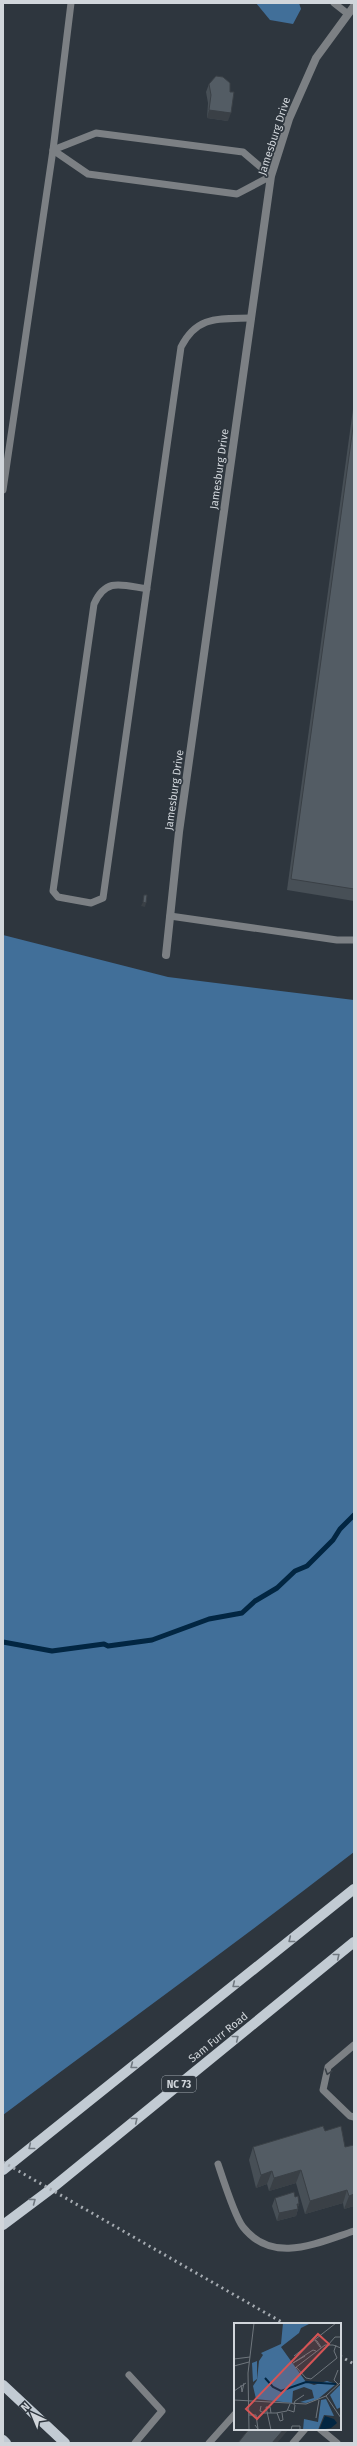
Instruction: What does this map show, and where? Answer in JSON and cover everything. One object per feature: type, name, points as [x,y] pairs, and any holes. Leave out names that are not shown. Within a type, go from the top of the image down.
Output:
[{"type":"main road","points":[[3,2170],[354,1890]]},
{"type":"main road","name":"Sam Furr Road","points":[[3,2225],[51,2189],[354,1942]]},
{"type":"main road","points":[[3,2385],[65,2443]]},
{"type":"main road","points":[[3,2440],[6,2443]]},
{"type":"street","name":"Jamesburg Drive","points":[[166,955],[179,832],[271,176],[289,119],[316,58],[354,6]]},
{"type":"lane","points":[[3,490],[53,150],[71,3]]},
{"type":"lane","points":[[334,3],[348,14]]},
{"type":"lane","points":[[96,132],[243,152],[271,176],[237,194],[88,174],[53,150],[96,132]]},
{"type":"lane","points":[[146,589],[117,584],[106,586],[94,604],[54,891],[58,897],[91,904],[103,898],[181,347],[188,333],[205,322],[211,320],[251,318]]},
{"type":"lane","points":[[170,916],[337,940],[354,940]]},
{"type":"lane","points":[[354,2045],[328,2067],[323,2090],[350,2116],[354,2117]]},
{"type":"lane","points":[[218,2164],[243,2227],[264,2244],[275,2249],[308,2246],[354,2231]]},
{"type":"lane","points":[[129,2375],[162,2412],[135,2443]]},
{"type":"lane","points":[[209,2443],[234,2415]]},
{"type":"lane","points":[[294,2443],[304,2430]]},
{"type":"lane","points":[[321,2430],[337,2443]]},
{"type":"shaded area","points":[[256,3],[299,3],[301,9],[293,24],[270,20]]},
{"type":"shaded area","points":[[3,935],[168,977],[354,1000],[354,1852],[223,1952],[3,2115]]},
{"type":"building","points":[[216,76],[223,77],[230,83],[230,92],[234,92],[231,113],[209,110],[211,95],[209,84]]},
{"type":"building","points":[[354,420],[354,889],[291,879]]},
{"type":"building","points":[[144,895],[147,895],[146,903],[143,902]]},
{"type":"building","points":[[323,2126],[325,2131],[341,2126],[345,2147],[354,2145],[354,2194],[349,2196],[347,2190],[310,2201],[301,2170],[274,2178],[272,2171],[261,2175],[253,2147]]},
{"type":"building","points":[[294,2192],[295,2197],[298,2196],[298,2209],[279,2213],[275,2198]]},
{"type":"building","points":[[248,2430],[283,2430],[272,2443],[238,2443]]},
{"type":"waterway","points":[[3,1642],[52,1651],[104,1644],[108,1646],[152,1640],[209,1619],[242,1613],[255,1601],[277,1588],[295,1571],[307,1566],[333,1540],[340,1529],[354,1515]]},
{"type":"railway","points":[[3,2162],[283,2323]]},
{"type":"railway","points":[[341,2357],[354,2364]]}]
